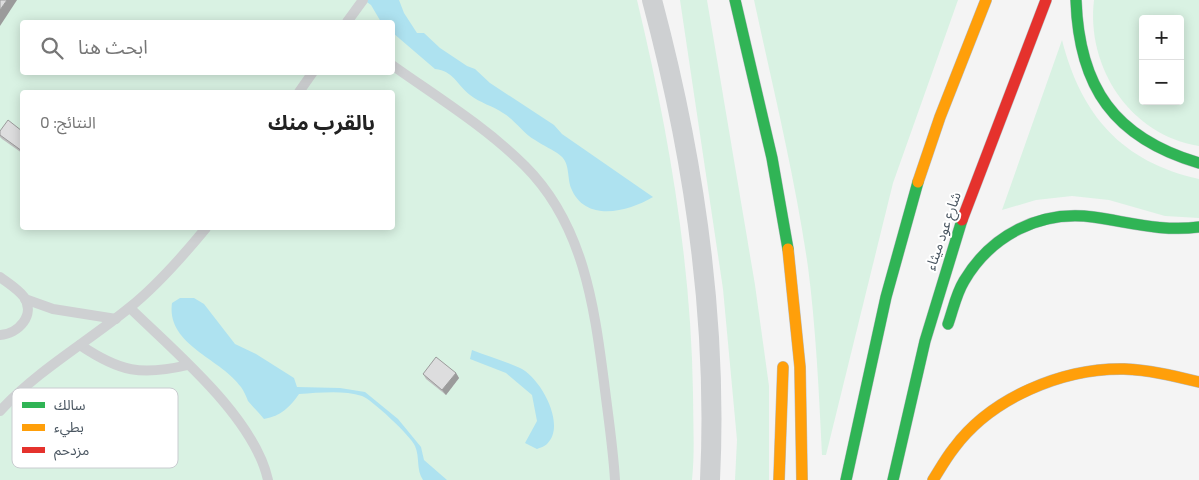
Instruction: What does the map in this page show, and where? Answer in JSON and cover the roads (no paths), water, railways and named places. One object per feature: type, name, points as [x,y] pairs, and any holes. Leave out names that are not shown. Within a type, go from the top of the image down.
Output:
[{"type":"highway","points":[[735,0],[777,182],[795,306],[802,409],[802,480]]},
{"type":"highway","points":[[846,480],[874,340],[901,237],[933,135],[986,0]]},
{"type":"highway","name":"شارع عود ميثاء","points":[[893,480],[913,386],[952,251],[986,155],[1046,0]]},
{"type":"highway","points":[[1076,0],[1076,26],[1083,62],[1101,100],[1130,131],[1147,144],[1166,153],[1199,163]]},
{"type":"highway","points":[[773,232],[777,182]]},
{"type":"highway","points":[[944,334],[958,294],[975,265],[998,241],[1027,224],[1048,217],[1078,215],[1143,228],[1199,227]]},
{"type":"highway","points":[[913,386],[935,348]]},
{"type":"highway","points":[[779,480],[783,354]]},
{"type":"highway","points":[[933,480],[949,454],[983,419],[1002,404],[1045,382],[1076,373],[1115,368],[1162,372],[1199,382]]},
{"type":"street","points":[[652,0],[672,74],[690,164],[703,255],[710,346],[712,438],[710,480]]},
{"type":"lane","points":[[348,20],[361,3]]},
{"type":"lane","points":[[395,66],[503,145],[544,187],[563,216],[578,247],[595,315],[615,480]]},
{"type":"lane","points":[[300,90],[311,75]]},
{"type":"lane","points":[[24,388],[130,308],[181,257],[204,230]]},
{"type":"lane","points":[[0,277],[25,299],[53,310],[116,318]]},
{"type":"lane","points":[[0,335],[12,333],[20,328],[26,319],[28,309],[25,299]]},
{"type":"lane","points":[[130,308],[221,399],[252,439],[265,467],[268,480]]},
{"type":"lane","points":[[80,345],[104,361],[131,370],[160,371],[188,364]]},
{"type":"lane","points":[[0,411],[12,399]]},
{"type":"water","points":[[364,0],[399,0],[404,13],[417,33],[424,33],[440,48],[467,66],[475,69],[490,83],[554,125],[562,134],[653,197],[632,207],[620,210],[597,210],[586,206],[578,199],[571,188],[567,167],[561,156],[531,137],[507,116],[470,95],[447,72],[435,69],[395,35],[395,20],[380,20],[371,5]]},
{"type":"water","points":[[180,298],[194,298],[204,304],[235,344],[256,354],[294,378],[297,387],[340,388],[365,392],[398,419],[421,447],[424,460],[447,480],[423,480],[415,446],[412,441],[382,411],[362,396],[339,392],[299,394],[284,410],[275,416],[264,419],[248,401],[242,389],[232,377],[186,341],[178,330],[172,318],[172,303]]},
{"type":"water","points":[[472,350],[520,368],[528,373],[543,391],[553,414],[554,425],[552,436],[546,445],[537,449],[525,443],[537,421],[532,395],[506,373],[470,359]]}]
